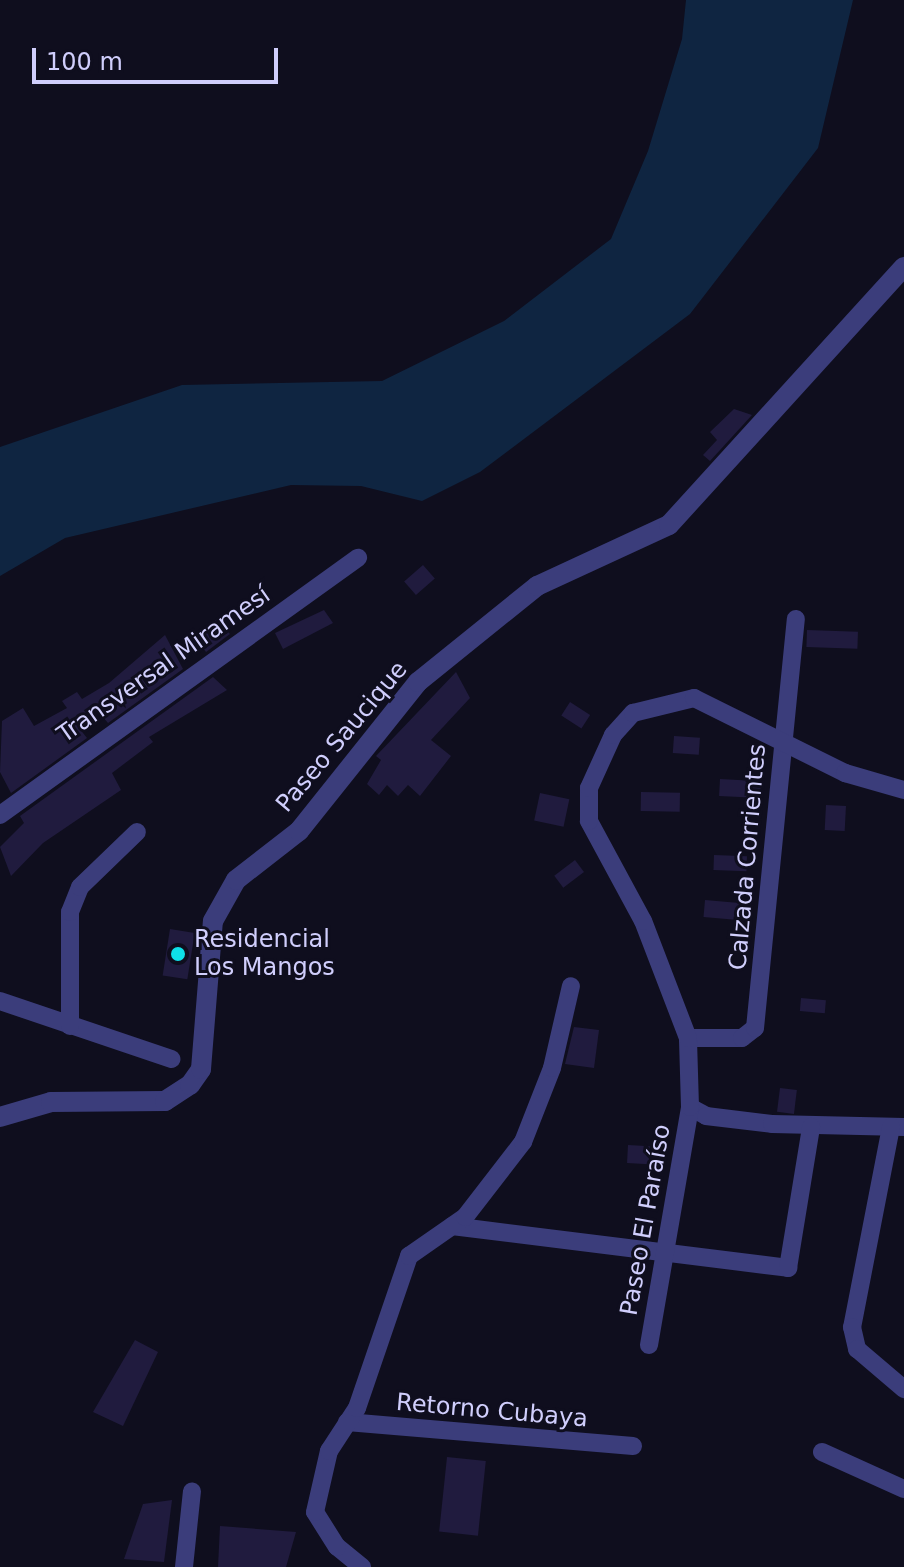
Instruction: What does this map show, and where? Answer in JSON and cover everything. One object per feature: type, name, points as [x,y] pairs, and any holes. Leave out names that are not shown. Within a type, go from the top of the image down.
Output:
[{"type":"street","name":"Paseo Saucique","points":[[0,1117],[51,1102],[165,1101],[190,1085],[201,1069],[213,921],[236,880],[299,831],[418,682],[537,586],[669,525],[904,267]]},
{"type":"street","name":"Transversal Miramesí","points":[[0,815],[358,558]]},
{"type":"street","name":"Calzada Corrientes","points":[[688,1038],[742,1038],[755,1028],[796,619]]},
{"type":"street","name":"Paseo El Paraíso","points":[[649,1345],[690,1107],[688,1038],[643,921],[589,821],[589,788],[623,724],[669,699],[716,705],[845,773],[904,790]]},
{"type":"street","points":[[70,1026],[70,912],[80,887],[137,832]]},
{"type":"street","points":[[362,1567],[337,1547],[315,1512],[329,1451],[347,1422],[400,1272],[409,1256],[452,1226],[523,1142],[552,1068],[571,986]]},
{"type":"street","points":[[0,1001],[171,1059]]},
{"type":"street","points":[[690,1107],[706,1116],[811,1127],[897,1127],[852,1327],[857,1349],[904,1389]]},
{"type":"street","points":[[452,1226],[788,1268],[811,1127]]},
{"type":"street","name":"Retorno Cubaya","points":[[347,1422],[633,1446]]},
{"type":"street","points":[[822,1452],[904,1489]]},
{"type":"street","points":[[184,1567],[192,1491]]},
{"type":"water","points":[[686,0],[853,0],[818,148],[690,314],[480,472],[422,501],[361,486],[291,485],[65,538],[0,576],[0,447],[182,385],[382,381],[504,321],[611,239],[648,151],[682,39]]},
{"type":"building","points":[[734,409],[752,415],[710,461],[703,455],[717,440],[710,432]]},
{"type":"building","points":[[423,565],[435,579],[416,595],[404,581]]},
{"type":"building","points":[[324,610],[333,623],[283,649],[275,633]]},
{"type":"building","points":[[216,620],[230,634],[206,652],[196,638]]},
{"type":"building","points":[[807,630],[858,632],[857,649],[806,647]]},
{"type":"building","points":[[165,635],[183,669],[108,723],[97,710],[75,723],[87,738],[11,793],[0,772],[2,721],[23,708],[34,726],[67,708],[62,701],[77,692],[82,699],[109,683]]},
{"type":"building","points":[[456,672],[470,698],[431,740],[451,756],[420,796],[408,785],[398,796],[387,785],[379,795],[367,784],[381,760],[376,756]]},
{"type":"building","points":[[213,677],[227,690],[149,737],[153,742],[112,773],[121,790],[43,843],[11,876],[0,847],[24,823],[20,816]]},
{"type":"building","points":[[570,702],[590,715],[581,728],[561,715]]},
{"type":"building","points":[[674,736],[700,738],[699,755],[673,753]]},
{"type":"building","points":[[720,779],[761,781],[760,798],[719,796]]},
{"type":"building","points":[[641,792],[680,793],[680,812],[641,811]]},
{"type":"building","points":[[540,793],[569,799],[564,827],[534,820]]},
{"type":"building","points":[[826,805],[846,806],[845,831],[825,830]]},
{"type":"building","points":[[714,855],[747,856],[746,871],[713,870]]},
{"type":"building","points":[[575,860],[584,872],[563,888],[554,876]]},
{"type":"building","points":[[705,900],[748,904],[746,921],[704,917]]},
{"type":"building","name":"Residencial Los Mangos","points":[[170,929],[195,933],[187,979],[163,975]]},
{"type":"building","points":[[801,998],[826,1000],[825,1013],[800,1011]]},
{"type":"building","points":[[574,1027],[599,1030],[594,1068],[565,1064]]},
{"type":"building","points":[[780,1088],[797,1090],[794,1114],[777,1112]]},
{"type":"building","points":[[628,1145],[650,1146],[649,1164],[627,1163]]},
{"type":"building","points":[[135,1340],[158,1352],[123,1426],[93,1412]]},
{"type":"building","points":[[447,1457],[486,1461],[478,1536],[439,1532]]},
{"type":"building","points":[[172,1500],[164,1562],[124,1559],[143,1504]]},
{"type":"building","points":[[220,1526],[296,1532],[286,1567],[218,1567]]},
{"type":"place","name":"Residencial Los Mangos","points":[[178,954]]}]
